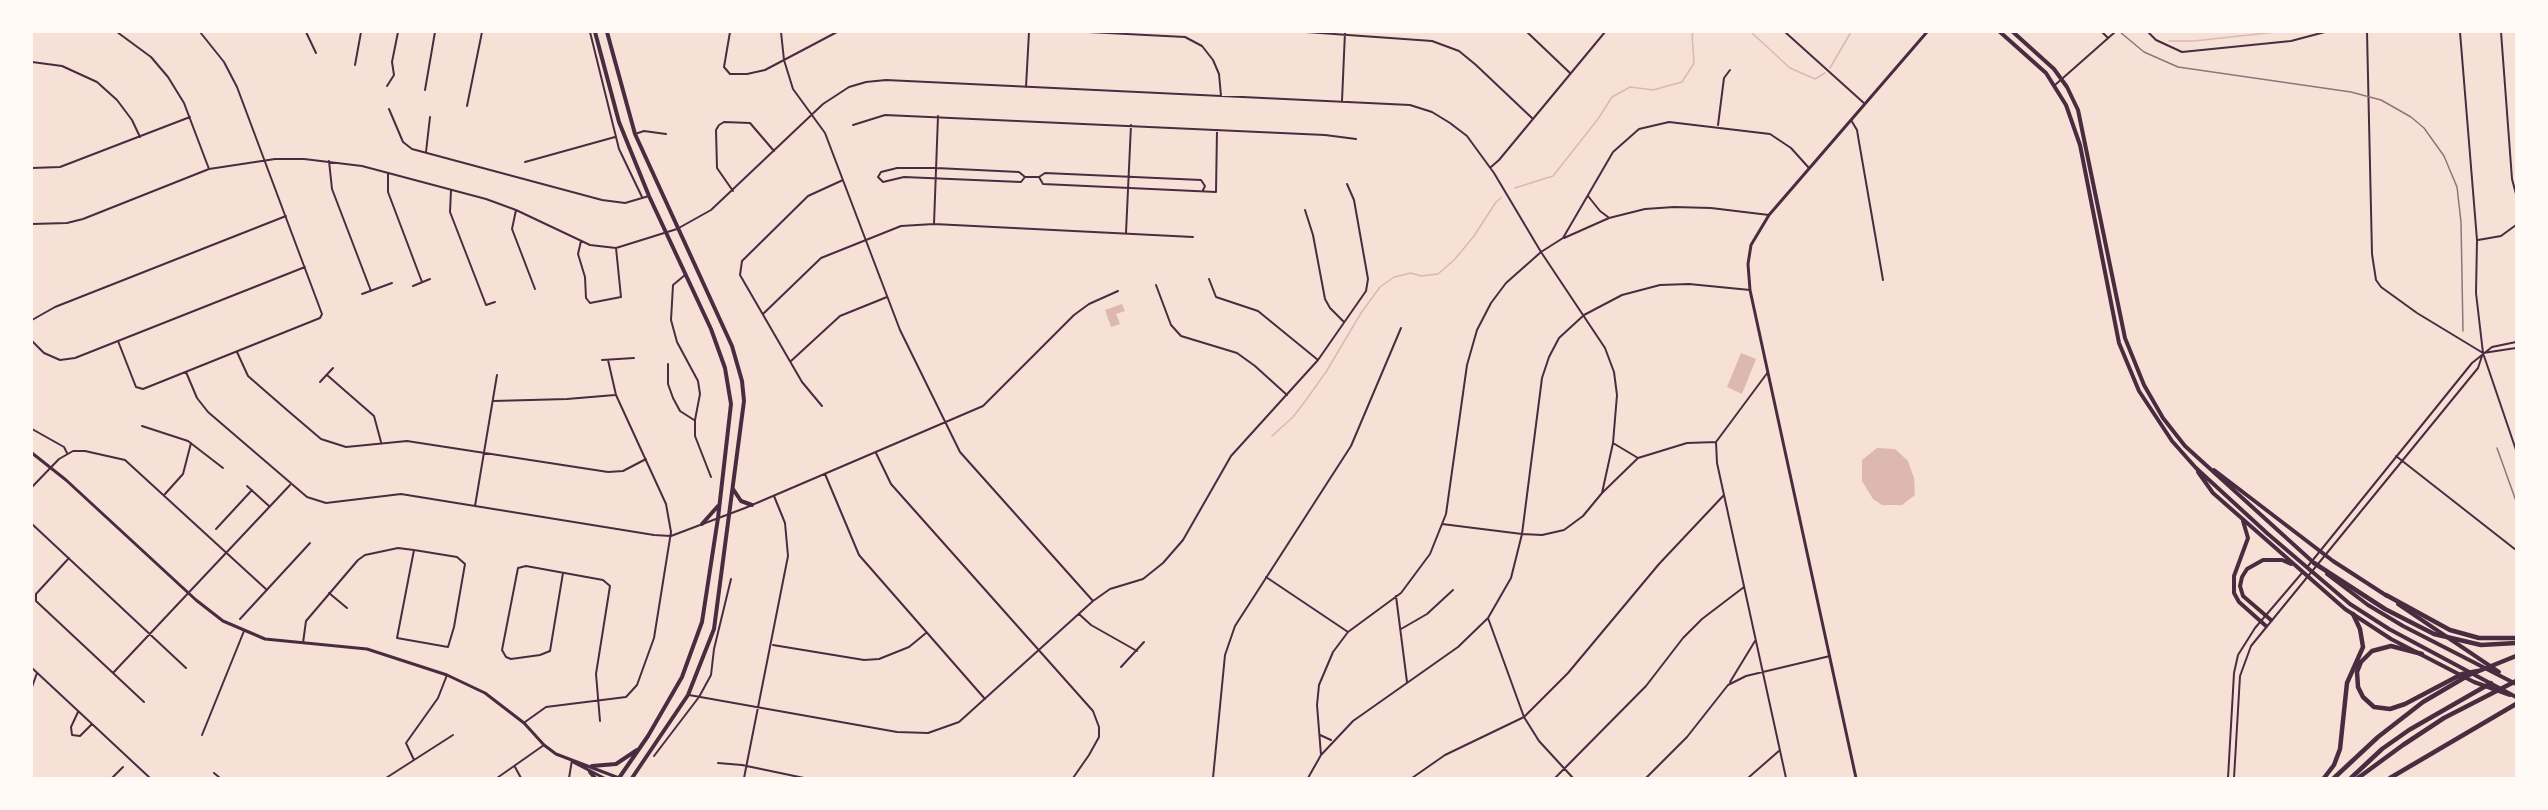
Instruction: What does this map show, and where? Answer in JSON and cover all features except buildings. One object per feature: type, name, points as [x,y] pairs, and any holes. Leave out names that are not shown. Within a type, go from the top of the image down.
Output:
[{"type":"highway","points":[[2314,563],[2385,609],[2426,630],[2481,645],[2517,641]]},
{"type":"highway","points":[[2386,595],[2450,630],[2479,638],[2517,641]]},
{"type":"highway","points":[[2324,778],[2334,765],[2340,749],[2347,683],[2363,647],[2363,637],[2353,614]]},
{"type":"highway","points":[[2422,654],[2391,645],[2372,651],[2361,662],[2357,672],[2358,687],[2363,698],[2374,707],[2390,709],[2405,704],[2441,683],[2462,674],[2478,671]]},
{"type":"highway","points":[[2334,778],[2378,737],[2423,702],[2478,671],[2517,656]]},
{"type":"highway","points":[[2351,778],[2382,749],[2402,735],[2491,683]]},
{"type":"highway","points":[[2358,778],[2423,732],[2481,699],[2517,683]]},
{"type":"highway","points":[[2390,778],[2517,704]]},
{"type":"main road","points":[[595,32],[619,122],[649,196],[711,329],[729,386],[731,420],[702,622],[682,677],[620,778]]},
{"type":"main road","points":[[607,32],[635,134],[732,346],[742,381],[743,418],[714,628],[688,695],[632,778]]},
{"type":"main road","points":[[2000,32],[2039,66],[2055,85],[2067,105],[2080,145],[2113,321],[2125,360],[2154,417],[2196,468],[2309,571],[2389,629],[2517,697]]},
{"type":"main road","points":[[2013,32],[2047,61],[2061,79],[2067,87],[2081,120],[2114,290],[2132,357],[2144,385],[2163,418],[2185,446],[2314,563],[2368,605],[2393,621],[2517,683]]},
{"type":"main road","points":[[2205,464],[2319,553],[2386,595],[2506,678]]},
{"type":"main road","points":[[2196,468],[2213,493],[2299,570],[2353,614],[2391,639],[2485,687],[2517,697]]},
{"type":"main road","points":[[733,489],[741,501],[752,505]]},
{"type":"main road","points":[[702,524],[720,503]]},
{"type":"main road","points":[[2242,518],[2248,538],[2234,576],[2234,593],[2239,602],[2266,626]]},
{"type":"main road","points":[[2271,620],[2252,605],[2241,591],[2240,581],[2244,573],[2254,564],[2272,558],[2282,560],[2299,570]]},
{"type":"main road","points":[[595,778],[591,769],[616,764],[640,747]]},
{"type":"street","points":[[117,32],[139,47],[160,67],[177,91],[190,117],[209,169]]},
{"type":"street","points":[[118,341],[136,387],[143,389],[320,318],[322,314],[231,75],[200,32]]},
{"type":"street","points":[[306,32],[316,53]]},
{"type":"street","points":[[355,65],[361,32]]},
{"type":"street","points":[[387,86],[394,75],[392,62],[398,32]]},
{"type":"street","points":[[425,90],[435,32]]},
{"type":"street","points":[[467,106],[482,32]]},
{"type":"street","points":[[590,32],[616,136],[625,163],[642,198]]},
{"type":"street","points":[[730,32],[724,67],[730,74],[747,74],[765,70],[836,32]]},
{"type":"street","points":[[781,32],[784,60],[793,89],[825,133],[900,330],[960,452],[1093,601]]},
{"type":"street","points":[[1026,87],[1029,32]]},
{"type":"street","points":[[1088,32],[1185,37],[1202,46],[1213,60],[1219,74],[1221,96]]},
{"type":"street","points":[[1306,32],[1432,41],[1459,51],[1533,119]]},
{"type":"street","points":[[1408,32],[1408,39]]},
{"type":"street","points":[[1527,32],[1570,73]]},
{"type":"street","points":[[1490,167],[1499,160],[1605,32]]},
{"type":"street","points":[[1785,32],[1865,104]]},
{"type":"street","points":[[1856,778],[1750,290],[1748,264],[1751,245],[1769,215],[1928,32]]},
{"type":"street","points":[[2102,32],[2108,38]]},
{"type":"street","points":[[2055,85],[2115,32]]},
{"type":"street","points":[[2148,32],[2156,40],[2182,52],[2291,41],[2325,32]]},
{"type":"street","points":[[2367,32],[2372,254],[2376,280],[2381,287],[2417,313],[2483,353],[2517,348]]},
{"type":"street","points":[[2460,32],[2477,240],[2476,293],[2483,353],[2517,450]]},
{"type":"street","points":[[2501,32],[2512,179],[2517,194]]},
{"type":"street","points":[[1342,102],[1345,34]]},
{"type":"street","points":[[32,62],[62,66],[97,82],[117,100],[132,120],[140,137]]},
{"type":"street","points":[[1718,126],[1724,78],[1730,70]]},
{"type":"street","points":[[32,224],[67,223],[83,219],[209,169],[285,158],[329,161],[388,173],[452,190],[516,210],[596,247],[616,248],[666,234],[711,210],[829,100],[849,87],[874,81],[1401,104],[1432,112],[1467,136],[1490,167],[1541,252],[1605,348],[1614,372],[1617,395],[1613,443],[1602,493]]},
{"type":"street","points":[[389,109],[403,142],[412,149],[588,197],[625,203],[649,196]]},
{"type":"street","points":[[853,125],[885,115],[938,116],[1325,135],[1356,139]]},
{"type":"street","points":[[933,224],[938,116]]},
{"type":"street","points":[[32,168],[60,167],[190,117]]},
{"type":"street","points":[[426,152],[430,117]]},
{"type":"street","points":[[1851,120],[1857,130],[1883,280]]},
{"type":"street","points":[[733,191],[717,168],[716,130],[718,125],[724,122],[750,123],[774,151]]},
{"type":"street","points":[[1563,238],[1613,152],[1639,129],[1669,122],[1718,126],[1770,134],[1791,148],[1809,168]]},
{"type":"street","points":[[1126,234],[1131,125]]},
{"type":"street","points":[[1039,177],[1044,184],[1216,192],[1217,130]]},
{"type":"street","points":[[635,134],[644,131],[666,134]]},
{"type":"street","points":[[525,162],[616,136]]},
{"type":"street","points":[[329,161],[332,189],[371,291]]},
{"type":"street","points":[[1025,177],[1021,182],[904,177],[883,182],[878,177],[880,172],[897,168],[1019,172],[1025,177],[1039,177],[1045,172],[1201,180],[1205,186],[1203,190]]},
{"type":"street","points":[[388,173],[388,192],[422,282]]},
{"type":"street","points":[[822,406],[802,382],[740,275],[742,262],[808,196],[843,180]]},
{"type":"street","points":[[688,695],[897,732],[928,733],[958,722],[1093,601],[1110,589],[1143,579],[1163,563],[1183,540],[1231,456],[1317,360],[1366,291],[1368,279],[1354,200],[1347,184]]},
{"type":"street","points":[[452,190],[450,212],[486,305],[495,302]]},
{"type":"street","points":[[1588,196],[1609,218]]},
{"type":"street","points":[[1321,755],[1317,705],[1319,685],[1333,652],[1348,632],[1396,596],[1430,554],[1446,514],[1467,365],[1477,330],[1491,303],[1506,283],[1541,252],[1563,238],[1609,218],[1645,209],[1674,207],[1711,208],[1769,215]]},
{"type":"street","points":[[516,210],[512,229],[535,289]]},
{"type":"street","points":[[1305,210],[1313,235],[1324,299],[1344,322]]},
{"type":"street","points":[[32,320],[55,307],[286,216]]},
{"type":"street","points":[[763,315],[821,258],[901,226],[933,224],[1193,237]]},
{"type":"street","points":[[2477,240],[2501,236],[2517,225]]},
{"type":"street","points":[[581,241],[578,254],[585,277],[586,298],[590,303],[621,297],[616,248]]},
{"type":"street","points":[[32,341],[44,353],[60,360],[75,358],[305,267]]},
{"type":"street","points":[[685,275],[674,285],[671,320],[676,342],[698,381],[700,394],[695,420],[695,436],[711,477]]},
{"type":"street","points":[[413,286],[430,279]]},
{"type":"street","points":[[1209,279],[1216,297],[1258,310],[1317,360]]},
{"type":"street","points":[[362,294],[392,283]]},
{"type":"street","points":[[1308,778],[1332,741],[1353,721],[1458,647],[1488,618],[1511,578],[1522,534],[1542,378],[1559,338],[1584,315],[1622,295],[1660,285],[1689,284],[1750,290]]},
{"type":"street","points":[[1156,285],[1171,326],[1181,336],[1237,353],[1287,395]]},
{"type":"street","points":[[186,372],[197,398],[208,412],[307,497],[326,503],[401,494],[671,536],[774,496],[983,406],[1074,315],[1089,304],[1118,291]]},
{"type":"street","points":[[790,362],[840,316],[887,297]]},
{"type":"street","points":[[1213,778],[1225,655],[1235,626],[1351,446],[1401,328]]},
{"type":"street","points":[[2228,778],[2234,673],[2238,655],[2260,621],[2319,553],[2472,363],[2492,347],[2517,342]]},
{"type":"street","points":[[237,352],[248,376],[321,439],[346,447],[407,441],[608,472],[623,471],[646,459]]},
{"type":"street","points":[[2234,778],[2240,676],[2251,646],[2478,368],[2483,353]]},
{"type":"street","points":[[602,360],[634,358]]},
{"type":"street","points":[[524,723],[546,707],[626,697],[638,685],[654,638],[671,536],[666,504],[616,394],[608,360]]},
{"type":"street","points":[[668,364],[668,384],[673,398],[680,411],[695,420]]},
{"type":"street","points":[[320,382],[333,368]]},
{"type":"street","points":[[1768,372],[1716,442],[1724,495],[1786,778]]},
{"type":"street","points":[[327,375],[374,416],[381,442]]},
{"type":"street","points":[[476,506],[496,375]]},
{"type":"street","points":[[493,401],[567,399],[616,394]]},
{"type":"street","points":[[142,426],[190,443],[223,468]]},
{"type":"street","points":[[32,429],[64,447],[67,453]]},
{"type":"street","points":[[1442,524],[1542,535],[1563,530],[1583,516],[1602,493],[1638,458],[1688,443],[1716,442]]},
{"type":"street","points":[[165,494],[183,474],[190,443]]},
{"type":"street","points":[[1613,443],[1638,458]]},
{"type":"street","points":[[32,487],[67,453],[80,450],[125,460],[165,494],[267,590]]},
{"type":"street","points":[[32,453],[83,495],[213,614],[244,631],[265,639],[367,649],[447,675],[485,693],[524,723],[544,745],[556,754],[620,778]]},
{"type":"street","points":[[876,453],[891,484],[1093,711],[1099,727],[1099,737],[1073,778]]},
{"type":"street","points":[[2396,456],[2516,551]]},
{"type":"street","points":[[825,474],[859,555],[985,699]]},
{"type":"street","points":[[113,673],[291,484]]},
{"type":"street","points":[[247,486],[269,506]]},
{"type":"street","points":[[216,529],[252,490]]},
{"type":"street","points":[[1412,778],[1445,755],[1524,717],[1568,673],[1659,564],[1724,495]]},
{"type":"street","points":[[744,778],[788,556],[785,523],[774,496]]},
{"type":"street","points":[[32,524],[186,668]]},
{"type":"street","points":[[240,619],[310,543]]},
{"type":"street","points":[[303,644],[306,621],[358,560],[365,555],[398,548],[414,550],[457,557],[465,564],[454,627],[448,647],[397,638],[414,550]]},
{"type":"street","points":[[69,558],[36,594],[37,603],[144,702]]},
{"type":"street","points":[[563,573],[550,651],[540,655],[512,658],[506,657],[502,650],[517,570],[526,566],[603,580],[610,586],[596,674],[600,722]]},
{"type":"street","points":[[1266,577],[1348,632]]},
{"type":"street","points":[[654,756],[699,697],[711,675],[714,649],[730,579]]},
{"type":"street","points":[[1555,778],[1646,686],[1683,638],[1702,619],[1744,587]]},
{"type":"street","points":[[1401,629],[1427,614],[1453,590]]},
{"type":"street","points":[[329,593],[347,608]]},
{"type":"street","points":[[1396,596],[1407,682]]},
{"type":"street","points":[[1079,614],[1091,625],[1137,651]]},
{"type":"street","points":[[1488,618],[1524,717],[1539,741],[1573,778]]},
{"type":"street","points":[[202,735],[244,631]]},
{"type":"street","points":[[772,645],[864,660],[879,659],[909,647],[926,633]]},
{"type":"street","points":[[1646,778],[1687,737],[1728,684],[1756,639]]},
{"type":"street","points":[[1121,667],[1143,642]]},
{"type":"street","points":[[1728,684],[1746,676],[1830,656]]},
{"type":"street","points":[[32,668],[129,761],[150,778]]},
{"type":"street","points":[[32,687],[37,673]]},
{"type":"street","points":[[414,760],[406,743],[438,698],[447,675]]},
{"type":"street","points":[[78,712],[71,727],[72,735],[80,736],[92,724]]},
{"type":"street","points":[[386,778],[453,735]]},
{"type":"street","points":[[1320,735],[1332,741]]},
{"type":"street","points":[[497,778],[544,745]]},
{"type":"street","points":[[1748,778],[1780,750]]},
{"type":"street","points":[[569,778],[572,760]]},
{"type":"street","points":[[718,763],[747,766],[804,778]]},
{"type":"street","points":[[112,778],[123,767]]},
{"type":"street","points":[[515,767],[521,778]]},
{"type":"street","points":[[591,769],[604,778]]},
{"type":"street","points":[[214,773],[220,778]]},
{"type":"shaded area","points":[[1122,304],[1125,311],[1116,314],[1120,324],[1111,327],[1105,310]]},
{"type":"shaded area","points":[[1741,353],[1756,359],[1742,394],[1727,387]]},
{"type":"shaded area","points":[[1877,448],[1895,449],[1908,461],[1914,478],[1915,495],[1902,505],[1882,505],[1873,499],[1862,481],[1862,460]]},
{"type":"waterway","points":[[1515,188],[1553,176],[1598,119],[1612,97],[1630,87],[1653,90],[1682,82],[1694,63],[1692,35],[1694,32]]},
{"type":"waterway","points":[[1751,32],[1790,68],[1815,79],[1825,73]]},
{"type":"waterway","points":[[1830,68],[1851,32]]},
{"type":"waterway","points":[[2169,41],[2194,41],[2276,32]]},
{"type":"waterway","points":[[1272,436],[1293,417],[1306,400],[1380,287],[1394,277],[1411,273],[1421,276],[1438,274],[1455,259],[1501,198]]},
{"type":"railway","points":[[2120,32],[2144,52],[2178,67],[2351,92],[2381,100],[2411,117],[2424,128],[2444,156],[2457,187],[2461,222],[2463,331]]},
{"type":"railway","points":[[2497,448],[2516,501]]}]
